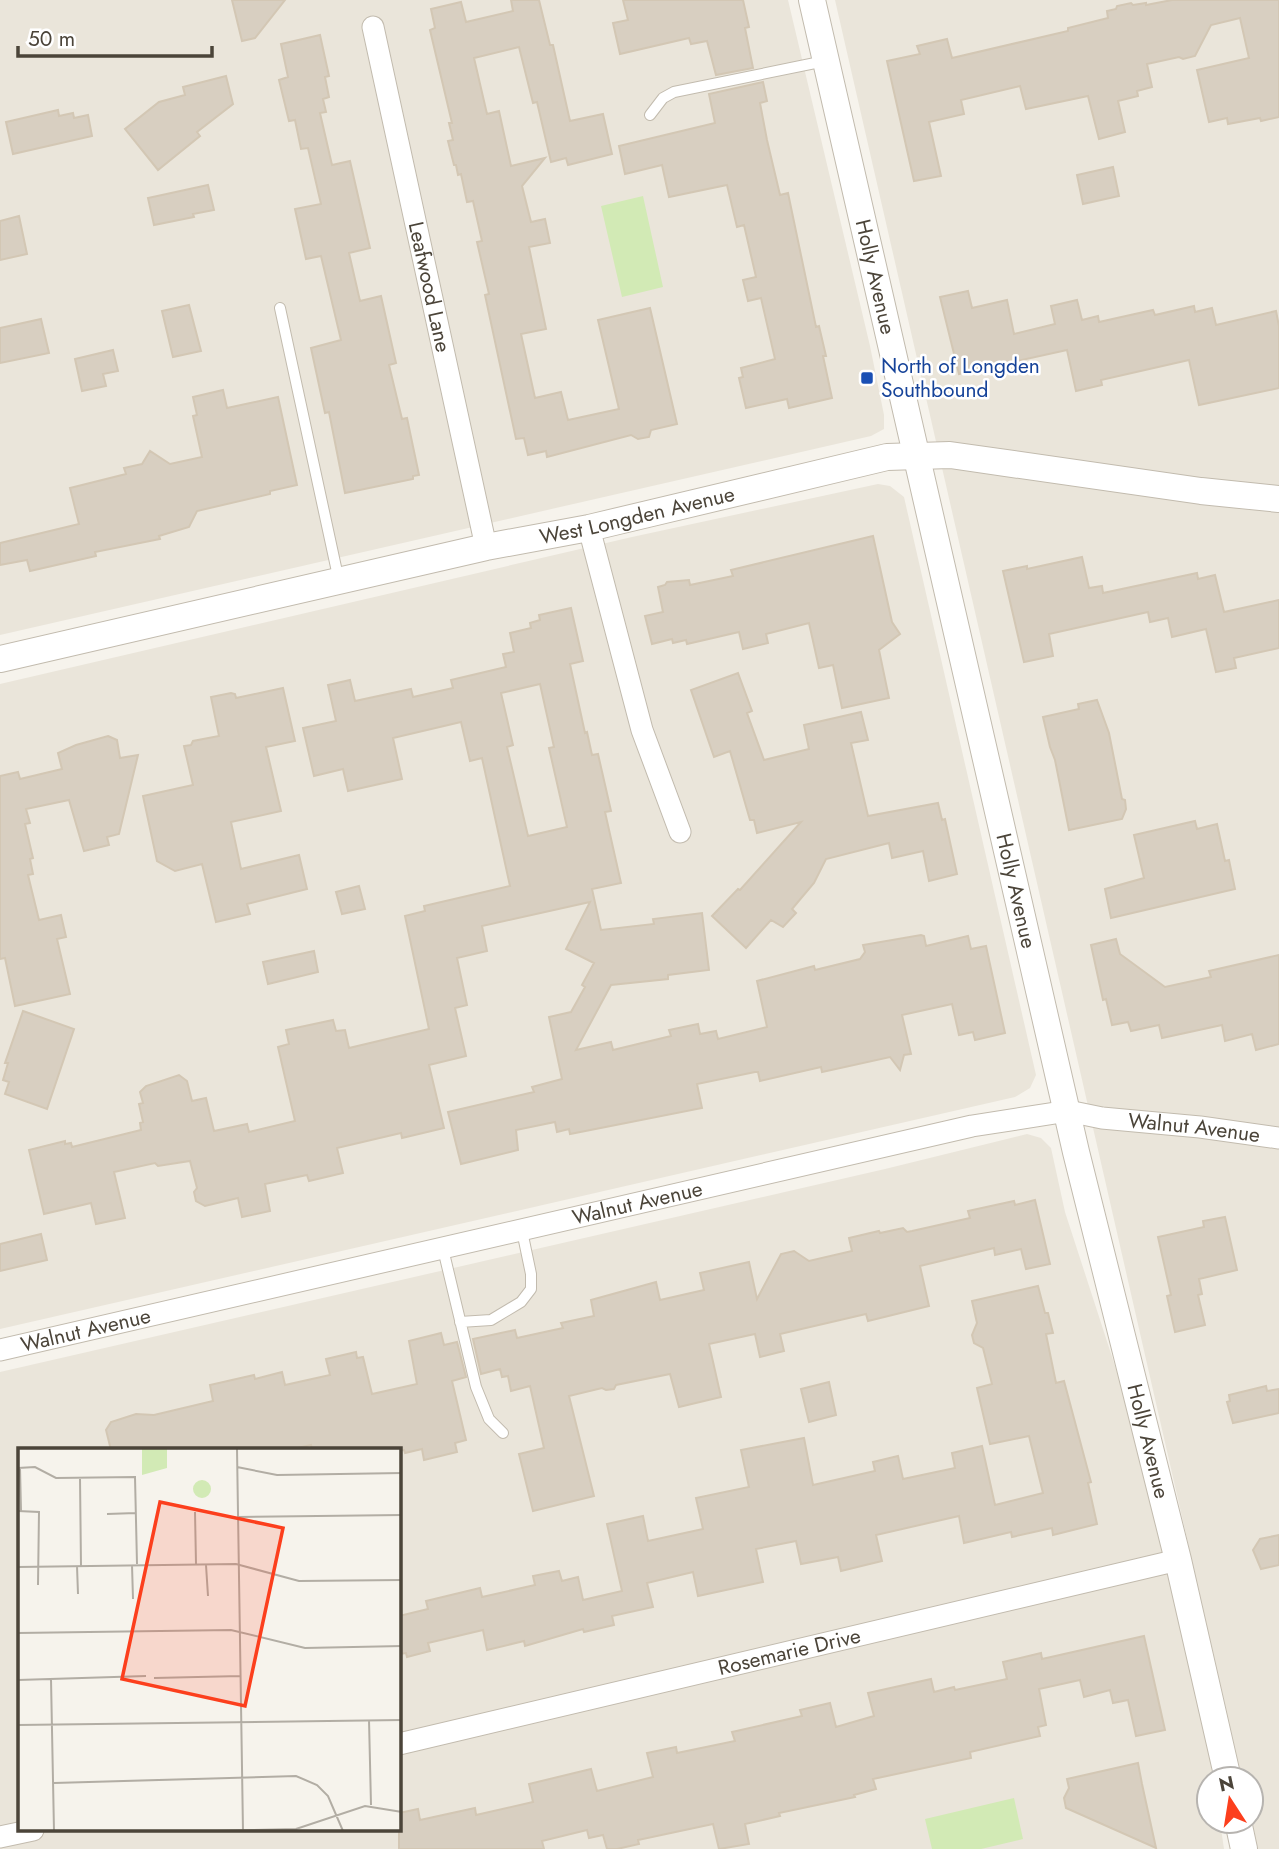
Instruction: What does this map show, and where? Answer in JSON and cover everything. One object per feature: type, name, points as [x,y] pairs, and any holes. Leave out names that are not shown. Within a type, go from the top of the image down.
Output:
[{"type":"street","name":"Holly Avenue","points":[[812,0],[1079,1166],[1178,1560],[1225,1765]]},
{"type":"street","name":"Leafwood Lane","points":[[373,27],[486,547]]},
{"type":"street","name":"West Longden Avenue","points":[[0,659],[486,547],[589,528],[887,457],[950,455],[1201,491],[1279,499]]},
{"type":"street","points":[[589,528],[642,730],[680,832]]},
{"type":"street","name":"Walnut Avenue","points":[[0,1350],[972,1126],[1068,1111],[1102,1118],[1279,1138]]},
{"type":"street","name":"Rosemarie Drive","points":[[401,1744],[1178,1560]]},
{"type":"street","points":[[0,1837],[24,1832]]},
{"type":"lane","points":[[650,115],[663,97],[674,92],[827,60]]},
{"type":"lane","points":[[280,308],[339,581]]},
{"type":"lane","points":[[460,1322],[491,1320],[521,1302],[531,1289],[531,1274],[522,1231]]},
{"type":"lane","points":[[443,1250],[476,1387],[489,1419],[503,1433]]},
{"type":"shaded area","points":[[0,0],[788,0],[870,346],[884,415],[884,429],[871,436],[0,635]]},
{"type":"shaded area","points":[[835,0],[1279,0],[1279,1849],[1258,1849],[1255,1835],[1265,1835],[1265,1765],[1239,1765]]},
{"type":"shaded area","points":[[878,484],[890,486],[904,497],[1036,1075],[1030,1088],[1015,1097],[0,1329],[0,684],[632,537]]},
{"type":"shaded area","points":[[1027,1134],[1041,1138],[1051,1148],[1065,1212],[1178,1560],[1211,1765],[1195,1765],[1195,1835],[1222,1835],[1224,1849],[0,1849],[0,1372]]},
{"type":"green space","points":[[643,196],[663,287],[622,297],[601,206]]},
{"type":"green space","points":[[1014,1798],[1023,1839],[981,1849],[932,1849],[925,1819]]},
{"type":"building","points":[[232,0],[285,0],[255,38],[242,41]]},
{"type":"building","points":[[511,0],[539,0],[550,45],[553,45],[570,121],[603,114],[612,154],[568,165],[566,158],[551,162],[537,102],[533,103],[519,47],[474,58],[487,114],[499,111],[511,166],[545,158],[522,186],[531,222],[545,219],[550,243],[529,247],[546,329],[521,334],[535,398],[561,392],[568,420],[619,409],[598,320],[650,308],[677,424],[651,430],[649,437],[638,439],[631,435],[547,457],[546,451],[528,455],[524,438],[516,439],[485,295],[489,294],[477,242],[482,241],[473,201],[467,202],[461,174],[458,175],[454,165],[448,141],[453,140],[449,123],[452,123],[430,30],[435,28],[431,9],[461,2],[466,22],[513,11]]},
{"type":"building","points":[[623,0],[743,0],[753,68],[716,75],[707,41],[691,44],[689,38],[620,54],[613,23],[628,20]]},
{"type":"building","points":[[1172,0],[1279,0],[1279,117],[1228,124],[1227,118],[1209,122],[1197,70],[1249,58],[1240,18],[1211,25],[1195,56],[1147,64],[1152,87],[1137,91],[1138,96],[1118,101],[1125,132],[1099,139],[1088,96],[1026,109],[1020,86],[961,100],[964,114],[929,122],[941,176],[914,181],[887,61],[920,54],[917,46],[947,39],[952,58],[1068,31],[1068,28],[1108,18],[1107,11],[1116,9],[1117,6],[1131,3],[1146,5]]},
{"type":"building","points":[[320,35],[329,76],[325,77],[329,97],[323,99],[326,112],[320,113],[332,165],[350,161],[370,248],[349,253],[360,301],[381,296],[396,363],[389,365],[402,419],[407,418],[419,475],[413,476],[413,479],[345,493],[329,412],[325,413],[311,348],[341,340],[321,256],[306,259],[295,209],[321,204],[308,148],[301,149],[295,120],[289,121],[279,80],[288,77],[281,44]]},
{"type":"building","points":[[226,76],[233,104],[197,132],[200,136],[158,170],[125,129],[159,102],[185,95],[183,87]]},
{"type":"building","points":[[763,82],[767,101],[760,103],[767,140],[780,195],[788,193],[816,327],[819,326],[826,356],[823,356],[832,398],[789,408],[787,399],[746,408],[739,378],[743,377],[741,368],[775,359],[761,298],[748,301],[743,280],[756,277],[744,225],[737,227],[727,185],[669,197],[662,165],[625,174],[619,146],[715,123],[709,94]]},
{"type":"building","points":[[58,110],[59,116],[73,113],[74,118],[88,115],[92,136],[13,154],[6,122]]},
{"type":"building","points":[[1113,167],[1119,196],[1083,204],[1077,175]]},
{"type":"building","points":[[208,185],[214,210],[154,225],[148,198]]},
{"type":"building","points":[[19,216],[27,254],[0,260],[0,221]]},
{"type":"building","points":[[968,291],[972,308],[1007,300],[1014,334],[1055,324],[1051,306],[1077,300],[1082,320],[1098,316],[1099,322],[1153,310],[1155,315],[1194,306],[1195,312],[1212,308],[1216,325],[1276,311],[1279,326],[1279,388],[1199,405],[1189,360],[1101,380],[1102,385],[1076,391],[1067,350],[959,374],[940,297]]},
{"type":"building","points":[[189,305],[201,351],[173,357],[162,311]]},
{"type":"building","points":[[41,319],[49,353],[0,363],[0,328]]},
{"type":"building","points":[[113,350],[118,371],[103,374],[106,386],[82,391],[75,359]]},
{"type":"building","points":[[223,390],[227,408],[278,397],[297,485],[197,511],[189,527],[159,536],[160,539],[95,552],[96,556],[30,571],[27,560],[0,565],[0,543],[79,524],[70,488],[126,474],[124,468],[142,464],[150,451],[170,464],[202,457],[193,416],[197,415],[193,397]]},
{"type":"building","points":[[873,536],[892,622],[900,634],[879,650],[889,698],[842,708],[833,665],[819,668],[809,623],[766,634],[768,643],[743,649],[739,632],[687,644],[686,640],[673,643],[672,639],[652,644],[645,616],[663,612],[658,587],[667,582],[689,580],[690,585],[733,576],[731,570]]},
{"type":"building","points":[[1082,557],[1089,588],[1102,586],[1103,593],[1197,573],[1198,579],[1215,575],[1224,612],[1279,600],[1279,648],[1234,658],[1236,668],[1216,672],[1206,629],[1172,637],[1168,618],[1150,622],[1148,612],[1049,634],[1053,656],[1024,662],[1003,571],[1027,566],[1027,569]]},
{"type":"building","points":[[571,608],[583,661],[570,664],[585,733],[587,732],[592,755],[598,754],[611,811],[605,812],[621,883],[592,889],[601,930],[654,924],[653,919],[702,913],[709,970],[668,975],[668,979],[611,985],[576,1050],[611,1042],[613,1050],[671,1036],[669,1030],[698,1024],[700,1034],[716,1031],[718,1039],[767,1027],[757,981],[814,966],[815,970],[860,959],[865,952],[863,945],[921,935],[924,936],[926,946],[968,936],[971,949],[986,946],[1005,1033],[975,1040],[973,1032],[959,1035],[952,1004],[902,1015],[911,1054],[904,1055],[900,1070],[890,1057],[822,1072],[821,1067],[760,1081],[758,1072],[755,1072],[697,1084],[702,1108],[570,1134],[569,1129],[557,1132],[555,1122],[516,1130],[518,1150],[461,1164],[448,1112],[534,1092],[532,1087],[562,1079],[549,1017],[571,1012],[594,963],[566,949],[590,902],[482,926],[487,951],[457,958],[467,1005],[455,1008],[466,1056],[429,1065],[444,1128],[402,1138],[401,1133],[337,1148],[343,1173],[309,1181],[307,1175],[265,1184],[270,1211],[242,1217],[238,1198],[205,1206],[196,1201],[194,1192],[197,1188],[190,1161],[158,1166],[155,1163],[114,1172],[125,1218],[96,1224],[91,1203],[44,1214],[29,1150],[65,1141],[65,1144],[71,1143],[72,1147],[141,1130],[140,1123],[143,1122],[139,1104],[143,1103],[140,1092],[146,1086],[179,1075],[187,1081],[192,1101],[206,1098],[214,1131],[247,1124],[249,1132],[295,1121],[278,1047],[289,1044],[286,1030],[333,1020],[336,1031],[345,1030],[349,1048],[429,1029],[405,916],[425,911],[424,906],[510,886],[482,758],[470,761],[461,722],[393,738],[402,779],[348,791],[343,769],[314,776],[303,728],[336,721],[328,685],[350,680],[355,701],[411,689],[413,697],[453,688],[451,680],[506,667],[503,654],[514,652],[510,633],[531,628],[530,623],[540,620],[539,615]],"holes":[[[540,684],[554,747],[549,748],[567,827],[528,836],[507,747],[513,745],[501,693]]]},
{"type":"building","points":[[738,673],[752,711],[747,713],[764,760],[809,749],[804,725],[861,712],[868,740],[851,743],[868,816],[938,803],[942,820],[945,819],[957,874],[929,881],[923,851],[892,858],[889,843],[826,859],[814,883],[792,909],[796,913],[783,927],[771,920],[746,948],[712,916],[740,890],[801,822],[757,833],[754,820],[750,820],[730,751],[714,757],[691,690]]},
{"type":"building","points":[[283,688],[295,741],[266,747],[281,811],[231,822],[241,869],[299,855],[307,889],[247,904],[250,914],[216,922],[202,864],[175,871],[157,861],[143,796],[193,785],[184,746],[191,745],[193,741],[219,736],[211,697],[231,693],[235,694],[236,698]]},
{"type":"building","points":[[1097,700],[1109,733],[1126,809],[1122,819],[1069,830],[1043,717],[1079,709],[1078,704]]},
{"type":"building","points":[[108,736],[117,740],[120,758],[138,755],[119,834],[107,837],[109,845],[84,851],[69,800],[26,809],[30,823],[25,824],[33,858],[30,859],[33,874],[28,875],[39,920],[61,915],[66,937],[57,939],[70,994],[15,1006],[5,958],[0,959],[0,776],[18,772],[20,779],[62,769],[58,753]]},
{"type":"building","points":[[1195,821],[1197,829],[1217,824],[1225,861],[1229,860],[1235,889],[1111,918],[1105,889],[1144,878],[1134,835]]},
{"type":"building","points":[[359,886],[365,909],[342,914],[336,892]]},
{"type":"building","points":[[1116,939],[1120,954],[1165,987],[1211,977],[1209,971],[1279,955],[1279,1044],[1256,1050],[1252,1034],[1225,1041],[1222,1025],[1162,1038],[1159,1025],[1131,1031],[1128,1022],[1112,1025],[1106,999],[1103,1000],[1091,945]]},
{"type":"building","points":[[314,951],[318,972],[268,984],[263,962]]},
{"type":"building","points":[[23,1011],[74,1029],[47,1109],[5,1094],[9,1082],[3,1080],[8,1063],[5,1063]]},
{"type":"building","points":[[1035,1200],[1050,1264],[1026,1269],[1021,1249],[995,1255],[994,1248],[920,1266],[929,1306],[868,1321],[866,1314],[780,1334],[784,1351],[760,1357],[755,1334],[709,1344],[721,1397],[679,1407],[670,1374],[616,1385],[614,1389],[602,1388],[569,1396],[594,1496],[533,1511],[519,1454],[544,1448],[530,1386],[511,1391],[508,1376],[502,1377],[500,1369],[481,1374],[473,1339],[515,1330],[517,1338],[563,1328],[561,1323],[594,1316],[591,1300],[656,1282],[660,1300],[704,1290],[700,1273],[749,1262],[757,1299],[781,1254],[794,1251],[809,1261],[852,1251],[849,1238],[903,1228],[907,1232],[912,1231],[970,1218],[968,1211],[1014,1201],[1015,1205]]},
{"type":"building","points":[[1225,1217],[1237,1270],[1199,1279],[1202,1294],[1198,1295],[1205,1325],[1175,1332],[1167,1296],[1171,1295],[1158,1237],[1204,1227],[1203,1221]]},
{"type":"building","points":[[41,1234],[47,1260],[0,1271],[0,1244]]},
{"type":"building","points":[[1038,1286],[1053,1333],[1046,1334],[1056,1383],[1064,1381],[1091,1482],[1088,1483],[1097,1524],[1053,1535],[1052,1528],[1012,1537],[1011,1532],[964,1543],[959,1516],[876,1535],[882,1561],[841,1571],[838,1557],[801,1564],[796,1541],[756,1549],[763,1582],[698,1596],[693,1572],[647,1583],[653,1607],[612,1616],[614,1625],[584,1632],[583,1629],[525,1646],[524,1641],[487,1650],[483,1630],[428,1643],[430,1651],[407,1657],[406,1653],[401,1654],[401,1616],[428,1609],[426,1601],[480,1588],[482,1597],[535,1585],[533,1576],[559,1571],[562,1581],[578,1577],[583,1600],[622,1591],[607,1524],[643,1516],[648,1541],[703,1529],[696,1498],[749,1487],[741,1450],[804,1438],[813,1485],[875,1471],[873,1462],[898,1456],[903,1479],[955,1468],[952,1453],[982,1446],[995,1505],[1043,1493],[1029,1436],[990,1444],[977,1388],[992,1384],[983,1348],[974,1343],[972,1335],[977,1323],[972,1301]]},
{"type":"building","points":[[441,1333],[444,1345],[457,1342],[466,1377],[452,1381],[466,1440],[455,1443],[457,1452],[424,1460],[422,1449],[405,1453],[401,1448],[312,1448],[311,1445],[298,1448],[110,1448],[106,1430],[111,1422],[136,1414],[154,1415],[213,1401],[210,1385],[254,1375],[255,1379],[282,1372],[285,1385],[330,1375],[326,1359],[356,1352],[357,1358],[363,1357],[372,1394],[417,1384],[409,1341]]},
{"type":"building","points":[[829,1382],[836,1415],[809,1422],[801,1389]]},
{"type":"building","points":[[1266,1386],[1267,1391],[1279,1389],[1279,1413],[1233,1423],[1227,1402],[1230,1401],[1229,1395]]},
{"type":"building","points":[[1279,1535],[1279,1565],[1261,1569],[1253,1550],[1260,1539]]},
{"type":"building","points":[[1144,1636],[1165,1730],[1136,1736],[1128,1700],[1113,1703],[1110,1690],[1084,1697],[1080,1680],[1039,1689],[1046,1725],[1038,1727],[1040,1736],[970,1752],[971,1758],[873,1779],[876,1789],[854,1795],[855,1797],[779,1813],[780,1816],[745,1824],[749,1844],[719,1849],[713,1824],[638,1840],[639,1844],[617,1849],[607,1849],[603,1835],[589,1838],[587,1830],[542,1841],[544,1849],[399,1849],[401,1813],[418,1809],[420,1820],[475,1808],[476,1815],[533,1802],[529,1784],[591,1769],[597,1791],[653,1777],[647,1753],[676,1747],[677,1753],[735,1741],[732,1732],[802,1716],[800,1710],[830,1703],[836,1727],[874,1716],[868,1693],[931,1679],[934,1692],[954,1687],[955,1690],[1007,1679],[1003,1662],[1041,1653],[1042,1659]]},
{"type":"building","points":[[1138,1763],[1156,1848],[1066,1808],[1064,1798],[1069,1788],[1067,1779]]},
{"type":"place","name":"North of Longden Southbound","points":[[867,378]]}]
